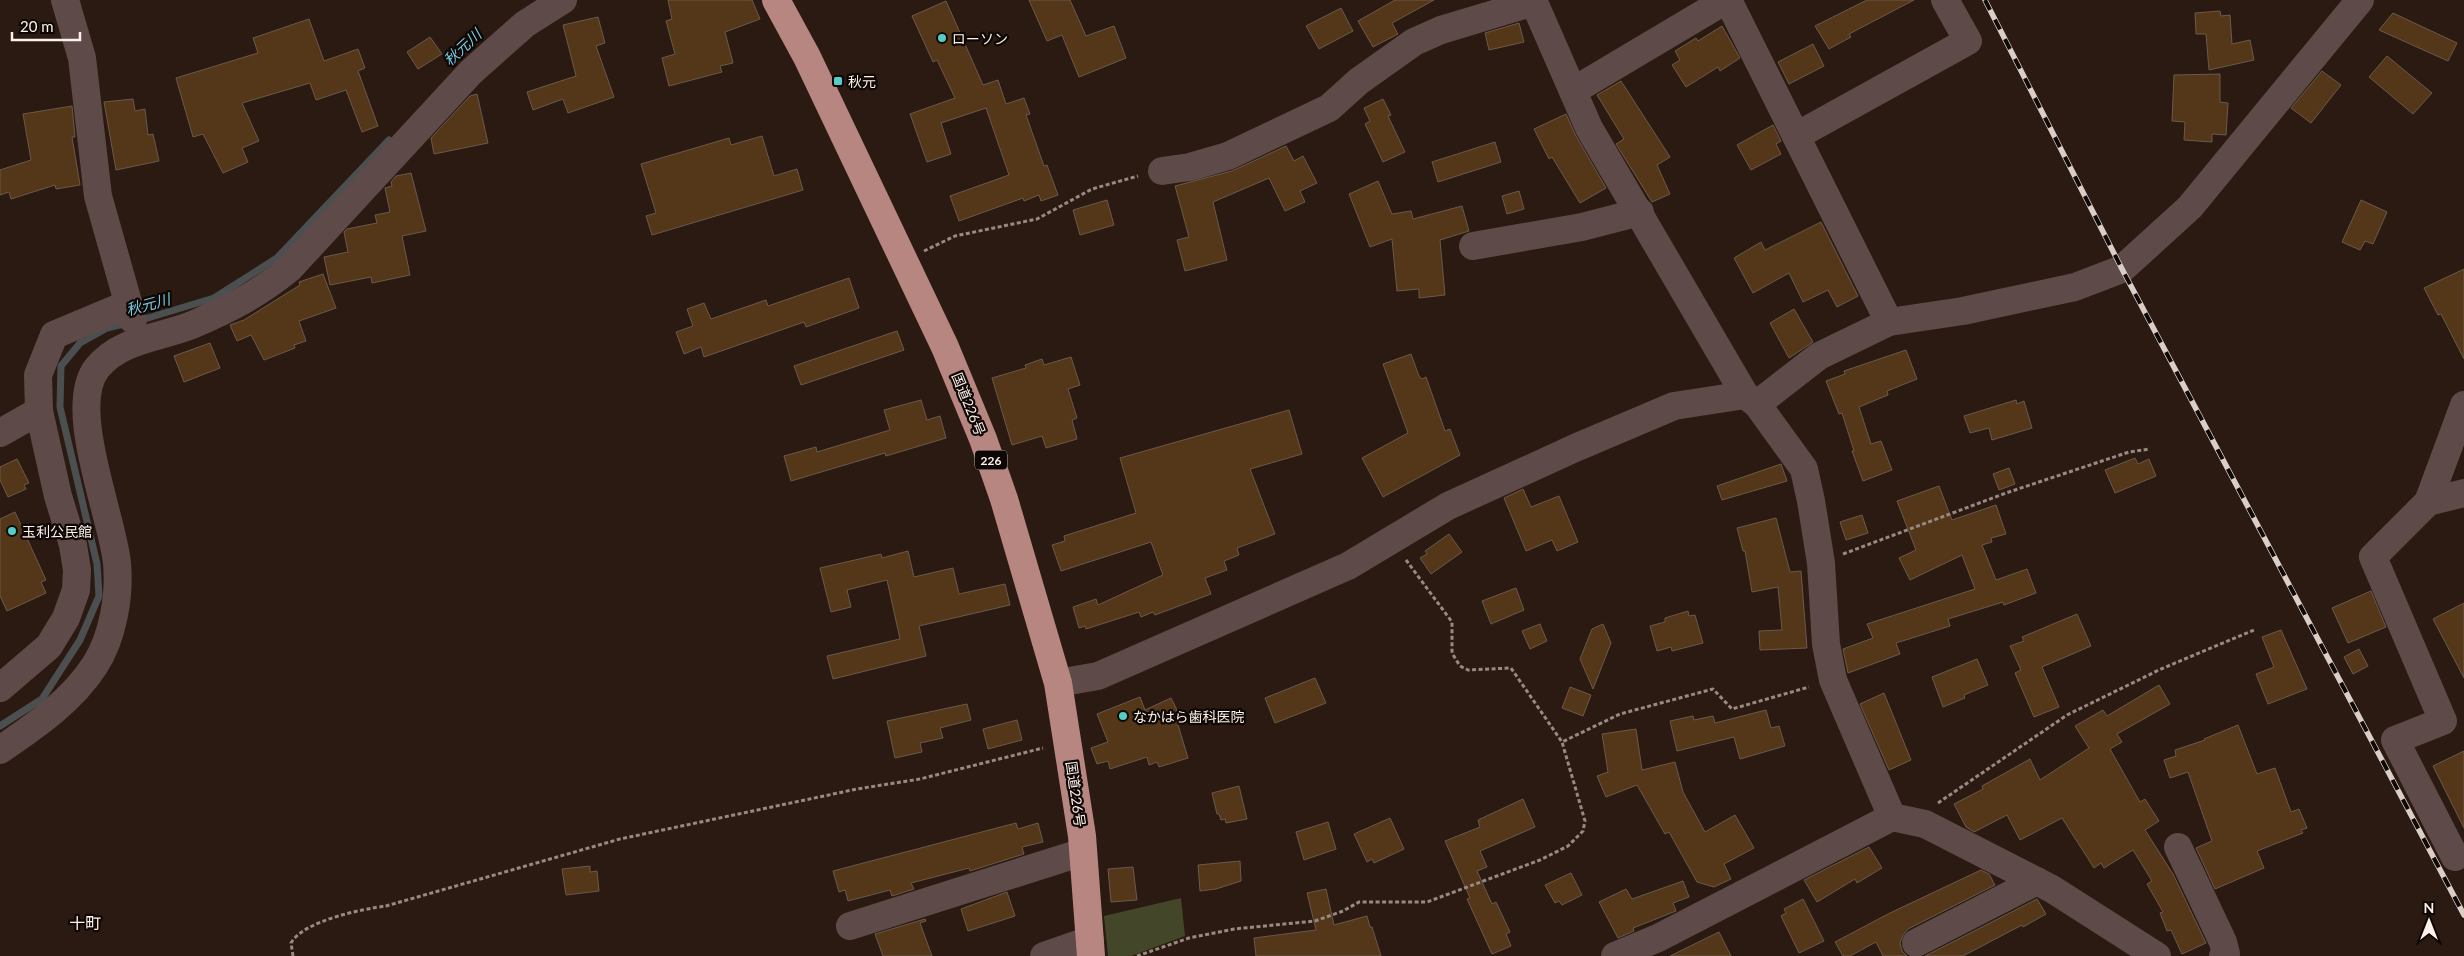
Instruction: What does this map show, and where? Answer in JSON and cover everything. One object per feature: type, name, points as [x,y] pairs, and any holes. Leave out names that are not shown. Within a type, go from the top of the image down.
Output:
[{"type":"highway","name":"国道226号","points":[[776,0],[807,57],[945,347],[983,439],[1004,499],[1058,683],[1083,852],[1090,948]]},
{"type":"street","points":[[0,750],[66,700],[95,664],[106,641],[114,608],[117,564],[113,535],[85,415],[88,388],[96,369],[116,350],[133,322],[98,196],[82,58],[65,0]]},
{"type":"street","points":[[0,688],[49,646],[66,618],[76,590],[77,570],[73,545],[58,496],[39,411],[38,375],[54,335],[133,322],[190,326],[261,292],[289,268],[471,72],[525,24],[563,0]]},
{"type":"street","points":[[1573,91],[1727,0],[1798,135],[1889,322]]},
{"type":"street","points":[[1798,135],[1968,41],[1945,0]]},
{"type":"street","points":[[1058,683],[1098,676],[1348,566],[1393,541],[1448,506],[1506,478],[1674,406],[1751,399],[1819,356],[1889,322],[1963,311],[2075,287],[2122,269],[2190,207],[2360,0]]},
{"type":"street","points":[[1162,171],[1190,167],[1228,156],[1329,108],[1372,71],[1414,42],[1441,30],[1533,1],[1589,128],[1751,399],[1804,470],[1821,563],[1826,644],[1833,680],[1892,817]]},
{"type":"street","points":[[1473,246],[1582,227],[1640,212]]},
{"type":"street","points":[[2455,857],[2396,740],[2443,721],[2373,557],[2428,502],[2464,405]]},
{"type":"street","points":[[0,433],[39,411]]},
{"type":"street","points":[[2428,502],[2464,492]]},
{"type":"street","points":[[1615,956],[1660,947],[1892,817],[1926,824],[2037,882],[2118,929],[2157,956]]},
{"type":"street","points":[[2178,846],[2223,942],[2226,954],[2223,956]]},
{"type":"street","points":[[850,926],[1083,852]]},
{"type":"street","points":[[1916,943],[2037,882]]},
{"type":"street","points":[[1044,956],[1090,948]]},
{"type":"path","points":[[904,260],[955,236],[1037,219],[1092,188],[1162,171]]},
{"type":"path","points":[[1821,563],[2006,493],[2130,452],[2150,449]]},
{"type":"path","points":[[1138,956],[1189,938],[1234,930],[1315,921],[1343,911],[1359,902],[1427,902],[1540,860],[1568,846],[1583,831],[1585,821],[1562,742],[1511,668],[1468,670],[1460,666],[1452,653],[1452,622],[1393,541]]},
{"type":"path","points":[[1926,824],[1928,810],[2067,715],[2161,669],[2254,630]]},
{"type":"path","points":[[1562,742],[1620,714],[1713,690],[1732,709],[1833,680]]},
{"type":"path","points":[[293,956],[291,943],[295,935],[306,929],[365,908],[386,906],[620,839],[848,791],[920,779],[1068,742]]},
{"type":"green space","points":[[1181,898],[1185,936],[1131,956],[1108,956],[1104,916]]},
{"type":"building","points":[[668,0],[752,0],[760,19],[725,32],[733,63],[720,66],[722,72],[669,86],[662,58],[675,54],[666,21],[672,19]]},
{"type":"building","points":[[1029,0],[1070,0],[1086,36],[1114,26],[1126,58],[1079,77],[1062,35],[1047,41]]},
{"type":"building","points":[[1395,0],[1434,0],[1392,23],[1398,34],[1373,47],[1358,21]]},
{"type":"building","points":[[1867,0],[1914,0],[1849,34],[1851,37],[1829,49],[1815,26]]},
{"type":"building","points":[[946,1],[983,85],[998,80],[1006,104],[1024,98],[1030,114],[1026,115],[1044,166],[1047,165],[1058,195],[1041,201],[1039,195],[1024,201],[1023,198],[959,221],[950,196],[1009,175],[986,108],[941,123],[951,154],[927,162],[910,114],[955,98],[937,60],[933,62],[912,16]]},
{"type":"building","points":[[1341,8],[1353,31],[1319,49],[1306,26]]},
{"type":"building","points":[[2220,11],[2221,16],[2230,15],[2232,44],[2250,40],[2254,60],[2209,70],[2206,34],[2196,34],[2195,13]]},
{"type":"building","points":[[2393,13],[2457,43],[2448,61],[2379,30]]},
{"type":"building","points":[[598,17],[605,43],[596,46],[614,97],[568,113],[563,99],[533,110],[527,92],[576,76],[563,25]]},
{"type":"building","points":[[309,19],[324,61],[358,49],[365,68],[358,71],[378,126],[362,132],[346,90],[316,100],[310,83],[242,103],[259,141],[242,148],[248,162],[223,173],[203,134],[193,137],[176,78],[258,53],[253,38]]},
{"type":"building","points":[[1519,23],[1524,42],[1489,50],[1485,33]]},
{"type":"building","points":[[1722,26],[1740,58],[1720,71],[1718,67],[1686,87],[1672,65],[1680,60],[1675,51],[1696,38],[1698,41]]},
{"type":"building","points":[[430,37],[442,54],[418,69],[407,52]]},
{"type":"building","points":[[1813,44],[1824,66],[1789,84],[1778,62]]},
{"type":"building","points":[[2387,56],[2432,93],[2413,114],[2369,77]]},
{"type":"building","points":[[2322,71],[2341,85],[2311,123],[2291,108]]},
{"type":"building","points":[[2220,74],[2220,102],[2228,103],[2226,135],[2212,134],[2212,142],[2184,140],[2185,122],[2172,121],[2174,75]]},
{"type":"building","points":[[1621,81],[1670,157],[1657,165],[1670,194],[1652,202],[1616,144],[1624,139],[1597,95]]},
{"type":"building","points":[[477,94],[488,143],[434,154],[431,138],[470,96]]},
{"type":"building","points":[[133,99],[135,111],[145,109],[148,135],[153,134],[159,161],[116,170],[104,102]]},
{"type":"building","points":[[1383,99],[1391,115],[1388,116],[1405,152],[1383,162],[1365,124],[1370,121],[1364,108]]},
{"type":"building","points":[[72,106],[75,137],[72,137],[80,185],[56,189],[55,185],[11,199],[9,192],[0,195],[0,170],[31,160],[23,114]]},
{"type":"building","points":[[1566,114],[1576,136],[1606,188],[1580,203],[1552,157],[1549,159],[1534,129]]},
{"type":"building","points":[[1773,125],[1781,141],[1776,144],[1781,154],[1751,170],[1737,145]]},
{"type":"building","points":[[762,136],[774,176],[797,169],[803,190],[652,235],[646,216],[656,213],[641,164],[729,138],[731,145]]},
{"type":"building","points":[[1495,142],[1501,162],[1438,182],[1432,162]]},
{"type":"building","points":[[1286,146],[1294,161],[1303,156],[1317,183],[1300,191],[1305,202],[1285,211],[1269,178],[1213,202],[1227,260],[1185,271],[1177,240],[1189,237],[1175,186],[1232,171]]},
{"type":"building","points":[[411,173],[426,231],[402,236],[410,275],[372,283],[371,277],[330,285],[324,257],[348,252],[344,232],[347,229],[377,223],[375,215],[390,212],[385,188],[392,186],[391,182],[396,176]]},
{"type":"building","points":[[1378,181],[1392,214],[1411,211],[1413,219],[1462,206],[1469,231],[1440,240],[1445,295],[1419,298],[1419,289],[1397,291],[1392,239],[1370,247],[1349,194]]},
{"type":"building","points":[[1519,191],[1524,209],[1507,214],[1502,196]]},
{"type":"building","points":[[1107,200],[1114,225],[1080,235],[1073,210]]},
{"type":"building","points":[[2361,200],[2387,212],[2373,244],[2365,241],[2360,250],[2342,242]]},
{"type":"building","points":[[1821,222],[1858,296],[1837,307],[1828,290],[1803,302],[1789,273],[1753,293],[1734,258],[1761,242],[1765,250]]},
{"type":"building","points":[[2464,269],[2464,359],[2441,314],[2438,315],[2424,288]]},
{"type":"building","points":[[323,274],[336,308],[299,321],[306,341],[294,345],[295,348],[264,360],[251,335],[237,341],[230,325],[244,320],[300,285],[299,282]]},
{"type":"building","points":[[849,278],[859,308],[806,327],[804,322],[704,357],[701,347],[684,354],[676,332],[693,326],[687,309],[704,303],[711,319],[766,300],[768,306]]},
{"type":"building","points":[[1794,309],[1813,342],[1789,358],[1770,323]]},
{"type":"building","points":[[897,331],[904,350],[801,385],[794,366]]},
{"type":"building","points":[[210,343],[220,368],[184,382],[174,356]]},
{"type":"building","points":[[1906,350],[1917,379],[1887,391],[1888,395],[1859,407],[1871,444],[1881,441],[1892,470],[1863,481],[1852,451],[1854,451],[1842,413],[1839,414],[1826,381],[1845,374],[1844,371]]},
{"type":"building","points":[[1411,354],[1419,376],[1422,379],[1426,377],[1445,431],[1450,429],[1460,455],[1383,497],[1362,458],[1408,433],[1383,364]]},
{"type":"building","points":[[1071,357],[1080,385],[1068,389],[1077,418],[1072,420],[1077,439],[1046,448],[1042,436],[1012,445],[992,378],[1026,368],[1025,365],[1042,359],[1044,365]]},
{"type":"building","points":[[921,400],[927,420],[940,416],[946,438],[886,456],[885,453],[791,481],[784,456],[816,447],[817,452],[890,430],[884,410]]},
{"type":"building","points":[[2016,400],[2017,404],[2024,401],[2032,428],[1992,440],[1989,428],[1970,433],[1964,416]]},
{"type":"building","points":[[1289,410],[1302,454],[1250,469],[1275,534],[1237,548],[1239,555],[1224,561],[1227,570],[1205,578],[1211,594],[1155,615],[1153,612],[1141,617],[1139,612],[1086,629],[1085,626],[1079,628],[1073,607],[1096,599],[1098,605],[1163,575],[1151,542],[1061,571],[1052,545],[1065,541],[1064,536],[1136,513],[1120,458]]},
{"type":"building","points":[[2135,458],[2138,464],[2149,459],[2156,476],[2115,493],[2105,470]]},
{"type":"building","points":[[17,459],[29,483],[24,485],[26,489],[8,497],[0,480],[0,467]]},
{"type":"building","points":[[1781,464],[1787,481],[1722,500],[1717,486]]},
{"type":"building","points":[[2009,468],[2015,484],[1999,490],[1993,474]]},
{"type":"building","points":[[1939,486],[1952,520],[1996,505],[2006,534],[1991,538],[1992,542],[1982,545],[1996,580],[2027,569],[2036,593],[2004,605],[2003,602],[1948,619],[1950,626],[1896,643],[1900,654],[1848,673],[1843,649],[1873,638],[1867,624],[1975,589],[1962,555],[1910,580],[1899,558],[1916,550],[1897,501]]},
{"type":"building","points":[[1523,489],[1531,507],[1559,496],[1578,542],[1557,551],[1552,540],[1526,551],[1504,498]]},
{"type":"building","points":[[15,512],[46,580],[41,582],[46,593],[7,611],[0,596],[0,519]]},
{"type":"building","points":[[1862,515],[1868,533],[1846,540],[1840,522]]},
{"type":"building","points":[[1776,518],[1790,572],[1801,571],[1807,648],[1760,650],[1759,631],[1782,630],[1778,587],[1752,592],[1745,551],[1743,551],[1737,528]]},
{"type":"building","points":[[1449,534],[1462,552],[1431,574],[1420,558],[1427,554],[1425,551]]},
{"type":"building","points":[[908,551],[914,577],[953,568],[959,594],[1005,584],[1010,605],[919,626],[926,656],[833,679],[827,656],[900,639],[887,580],[847,590],[851,607],[831,612],[820,568],[881,554],[882,558]]},
{"type":"building","points":[[1516,588],[1524,610],[1491,624],[1482,601]]},
{"type":"building","points":[[2371,591],[2386,627],[2348,643],[2332,608]]},
{"type":"building","points":[[2464,603],[2464,678],[2433,619]]},
{"type":"building","points":[[1688,611],[1689,616],[1695,615],[1703,643],[1672,651],[1671,647],[1657,651],[1650,626],[1665,622],[1665,618]]},
{"type":"building","points":[[2077,614],[2091,646],[2042,667],[2059,707],[2034,717],[2015,673],[2021,670],[2010,646],[2024,641],[2022,637]]},
{"type":"building","points":[[1540,624],[1547,641],[1530,649],[1522,631]]},
{"type":"building","points":[[1603,624],[1611,643],[1593,689],[1580,659],[1592,629]]},
{"type":"building","points":[[2281,630],[2307,689],[2268,704],[2256,674],[2274,667],[2262,637]]},
{"type":"building","points":[[2359,649],[2368,666],[2353,674],[2344,657]]},
{"type":"building","points":[[1977,659],[1988,685],[1964,695],[1965,698],[1943,707],[1932,677]]},
{"type":"building","points":[[1315,678],[1326,703],[1275,723],[1265,698]]},
{"type":"building","points":[[2159,685],[2170,704],[2117,734],[2122,742],[2110,749],[2140,802],[2145,799],[2159,821],[2145,830],[2173,874],[2206,943],[2182,954],[2171,930],[2167,931],[2160,913],[2163,912],[2147,884],[2152,881],[2133,850],[2104,868],[2101,863],[2094,868],[2062,818],[2020,840],[2007,815],[1974,832],[1966,827],[1954,804],[1983,789],[1982,786],[2030,759],[2040,780],[2089,748],[2075,726],[2103,710],[2107,716]]},
{"type":"building","points":[[1570,687],[1591,695],[1583,716],[1562,708]]},
{"type":"building","points":[[1884,693],[1911,760],[1889,770],[1860,704]]},
{"type":"building","points":[[1140,697],[1145,710],[1171,698],[1179,714],[1175,715],[1188,758],[1159,767],[1157,762],[1149,765],[1147,757],[1110,769],[1108,761],[1097,764],[1091,748],[1108,742],[1097,714]]},
{"type":"building","points":[[967,704],[971,720],[940,728],[943,738],[920,743],[922,752],[895,758],[887,721]]},
{"type":"building","points":[[1766,710],[1771,728],[1779,726],[1785,746],[1740,759],[1734,737],[1677,751],[1670,721],[1693,716],[1694,720],[1713,716],[1715,723]]},
{"type":"building","points":[[1017,720],[1022,740],[988,749],[983,729]]},
{"type":"building","points":[[2238,725],[2257,774],[2275,768],[2291,812],[2299,809],[2307,828],[2301,830],[2303,833],[2257,851],[2264,868],[2215,889],[2196,848],[2212,841],[2188,772],[2170,778],[2164,760],[2176,756],[2175,750],[2205,740]]},
{"type":"building","points":[[1636,729],[1642,770],[1675,762],[1683,792],[1705,832],[1735,815],[1754,848],[1724,864],[1731,879],[1714,887],[1697,882],[1669,832],[1665,834],[1637,785],[1606,797],[1597,776],[1608,772],[1602,734]]},
{"type":"building","points":[[2464,751],[2464,828],[2433,766]]},
{"type":"building","points":[[1239,786],[1247,819],[1226,823],[1225,819],[1221,820],[1219,814],[1217,814],[1212,793]]},
{"type":"building","points":[[1523,799],[1535,827],[1480,851],[1487,867],[1477,871],[1492,904],[1496,902],[1510,932],[1506,934],[1511,946],[1492,954],[1467,899],[1470,898],[1445,841],[1480,827],[1478,820]]},
{"type":"building","points":[[1390,818],[1404,849],[1374,863],[1372,859],[1367,862],[1354,834]]},
{"type":"building","points":[[1328,822],[1336,849],[1304,860],[1296,832]]},
{"type":"building","points":[[1016,823],[1018,829],[1038,823],[1043,842],[1022,847],[1024,854],[970,871],[969,868],[911,883],[914,889],[892,896],[890,890],[848,901],[845,890],[839,892],[833,871]]},
{"type":"building","points":[[1869,847],[1882,868],[1857,883],[1855,879],[1817,902],[1804,880]]},
{"type":"building","points":[[1240,861],[1241,881],[1216,889],[1200,891],[1198,865]]},
{"type":"building","points":[[590,866],[590,872],[597,871],[599,891],[566,895],[562,869]]},
{"type":"building","points":[[1133,867],[1137,900],[1111,902],[1108,869]]},
{"type":"building","points":[[1981,870],[1989,874],[1995,885],[1908,929],[1900,943],[1902,951],[1907,956],[1883,956],[1876,942],[1850,956],[1843,956],[1835,942],[1890,913]]},
{"type":"building","points":[[1571,873],[1582,895],[1562,905],[1559,901],[1555,903],[1545,885]]},
{"type":"building","points":[[1683,881],[1689,897],[1673,903],[1676,911],[1633,928],[1634,931],[1618,938],[1599,902],[1626,889],[1632,899]]},
{"type":"building","points":[[1326,889],[1334,925],[1367,916],[1381,956],[1256,956],[1254,938],[1316,930],[1307,893]]},
{"type":"building","points":[[1007,892],[1015,916],[968,931],[961,909]]},
{"type":"building","points":[[1803,899],[1824,941],[1799,953],[1781,916],[1786,913],[1784,909]]},
{"type":"building","points":[[2037,899],[2046,914],[2023,927],[2022,925],[1963,956],[1925,956]]},
{"type":"building","points":[[925,919],[926,921],[920,923],[932,956],[883,956],[875,934]]},
{"type":"building","points":[[1719,932],[1731,956],[1670,956]]},
{"type":"waterway","name":"秋元川","points":[[138,321],[214,298],[277,258],[389,140]]},
{"type":"waterway","name":"秋元川","points":[[0,726],[42,699],[80,640],[99,596],[97,564],[60,407],[61,366],[80,343],[107,328],[128,323]]},
{"type":"railway","points":[[1985,0],[2122,269],[2464,915]]},
{"type":"place","name":"ローソン","points":[[942,38]]},
{"type":"place","name":"秋元","points":[[838,81]]},
{"type":"place","name":"玉利公民館","points":[[12,531]]},
{"type":"place","name":"なかはら歯科医院","points":[[1123,716]]},
{"type":"district","name":"十町","points":[[85,922]]}]
